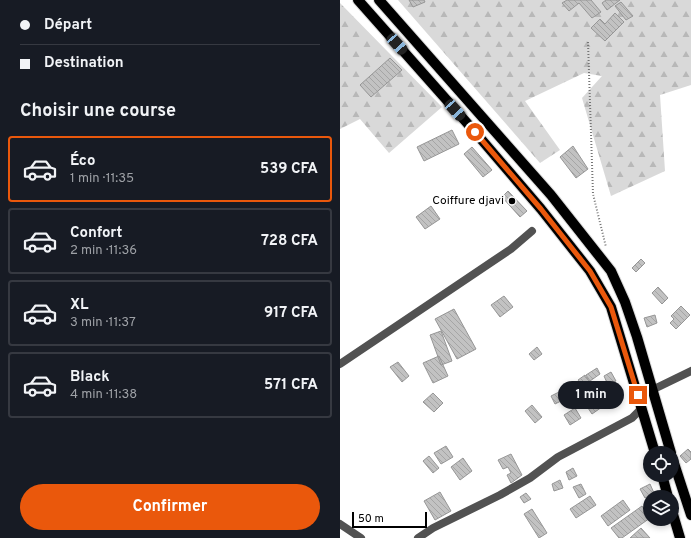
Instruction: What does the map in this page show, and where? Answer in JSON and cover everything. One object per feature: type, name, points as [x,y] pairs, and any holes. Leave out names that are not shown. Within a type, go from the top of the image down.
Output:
[{"type":"main road","points":[[358,0],[531,198],[590,271],[611,307],[653,446]]},
{"type":"main road","points":[[378,0],[551,196],[611,271],[625,302],[669,446]]},
{"type":"main road","points":[[679,478],[691,515]]},
{"type":"main road","points":[[676,526],[680,538]]},
{"type":"street","points":[[340,364],[511,249],[532,231]]},
{"type":"street","points":[[652,390],[691,370]]},
{"type":"street","points":[[418,538],[433,528],[500,496],[530,478],[558,457],[632,418],[642,408]]},
{"type":"street","points":[[340,524],[361,538]]},
{"type":"path","points":[[588,42],[593,194],[606,248]]},
{"type":"green space","points":[[398,0],[691,0],[691,85],[660,95],[665,171],[611,196],[582,98],[602,76],[584,73],[525,101],[560,150],[540,163]]},
{"type":"green space","points":[[340,3],[442,107],[389,153],[360,119],[340,129]]},
{"type":"building","points":[[409,0],[424,0],[425,2],[413,7]]},
{"type":"building","points":[[567,0],[591,0],[601,12],[592,18],[579,3],[569,11],[562,3]]},
{"type":"building","points":[[606,0],[620,0],[607,10],[602,3]]},
{"type":"building","points":[[621,2],[633,16],[626,20],[615,6]]},
{"type":"building","points":[[615,13],[624,22],[605,41],[591,28],[600,19],[605,24]]},
{"type":"building","points":[[390,58],[402,70],[371,97],[360,85]]},
{"type":"building","points":[[452,130],[459,144],[424,161],[417,147]]},
{"type":"building","points":[[573,146],[588,169],[576,178],[560,157]]},
{"type":"building","points":[[472,147],[492,170],[483,177],[464,154]]},
{"type":"building","points":[[508,191],[527,211],[520,217],[502,197]]},
{"type":"building","points":[[431,206],[440,219],[425,229],[416,217]]},
{"type":"building","points":[[641,259],[645,263],[636,272],[632,268]]},
{"type":"building","points":[[658,287],[668,298],[662,304],[652,293]]},
{"type":"building","points":[[504,296],[513,307],[500,317],[491,305]]},
{"type":"building","points":[[681,306],[690,315],[676,329],[670,323],[674,319],[671,316]]},
{"type":"building","points":[[454,309],[476,349],[457,359],[435,319]]},
{"type":"building","points":[[655,315],[657,323],[647,327],[644,318]]},
{"type":"building","points":[[441,331],[452,361],[441,365],[430,335]]},
{"type":"building","points":[[537,347],[542,354],[534,360],[529,354]]},
{"type":"building","points":[[439,356],[448,376],[433,383],[423,363]]},
{"type":"building","points":[[398,362],[409,376],[402,382],[390,367]]},
{"type":"building","points":[[597,368],[600,374],[590,381],[586,375]]},
{"type":"building","points":[[611,372],[616,381],[608,385],[604,376]]},
{"type":"building","points":[[585,375],[589,381],[582,385],[578,380]]},
{"type":"building","points":[[563,390],[567,398],[555,404],[551,396]]},
{"type":"building","points":[[433,393],[443,403],[434,412],[423,402]]},
{"type":"building","points":[[598,401],[602,407],[592,414],[588,408]]},
{"type":"building","points":[[532,405],[542,417],[535,423],[525,411]]},
{"type":"building","points":[[575,408],[581,418],[570,425],[564,415]]},
{"type":"building","points":[[446,446],[453,457],[441,464],[434,453]]},
{"type":"building","points":[[688,449],[691,452],[691,459],[686,463],[680,456]]},
{"type":"building","points":[[511,454],[522,475],[511,483],[507,475],[511,473],[508,467],[503,469],[498,460]]},
{"type":"building","points":[[429,456],[439,468],[433,473],[423,461]]},
{"type":"building","points":[[463,458],[472,471],[460,480],[451,467]]},
{"type":"building","points":[[573,468],[577,476],[569,480],[566,472]]},
{"type":"building","points":[[560,480],[563,488],[554,491],[552,484]]},
{"type":"building","points":[[581,484],[586,494],[579,498],[573,487]]},
{"type":"building","points":[[650,484],[653,490],[643,490],[643,494],[640,489]]},
{"type":"building","points":[[440,492],[451,511],[435,520],[424,501]]},
{"type":"building","points":[[526,493],[531,499],[524,503],[520,497]]},
{"type":"building","points":[[590,496],[596,505],[576,518],[570,509]]},
{"type":"building","points":[[623,500],[630,510],[608,526],[601,516]]},
{"type":"building","points":[[642,506],[643,523],[622,538],[619,538],[611,528]]},
{"type":"building","points":[[532,509],[547,533],[539,538],[524,514]]},
{"type":"building","points":[[641,528],[650,538],[630,538]]},
{"type":"place","name":"Coiffure djavi","points":[[512,201]]},
{"type":"route","points":[[475,132],[541,209],[590,271],[611,307],[638,395]]}]
